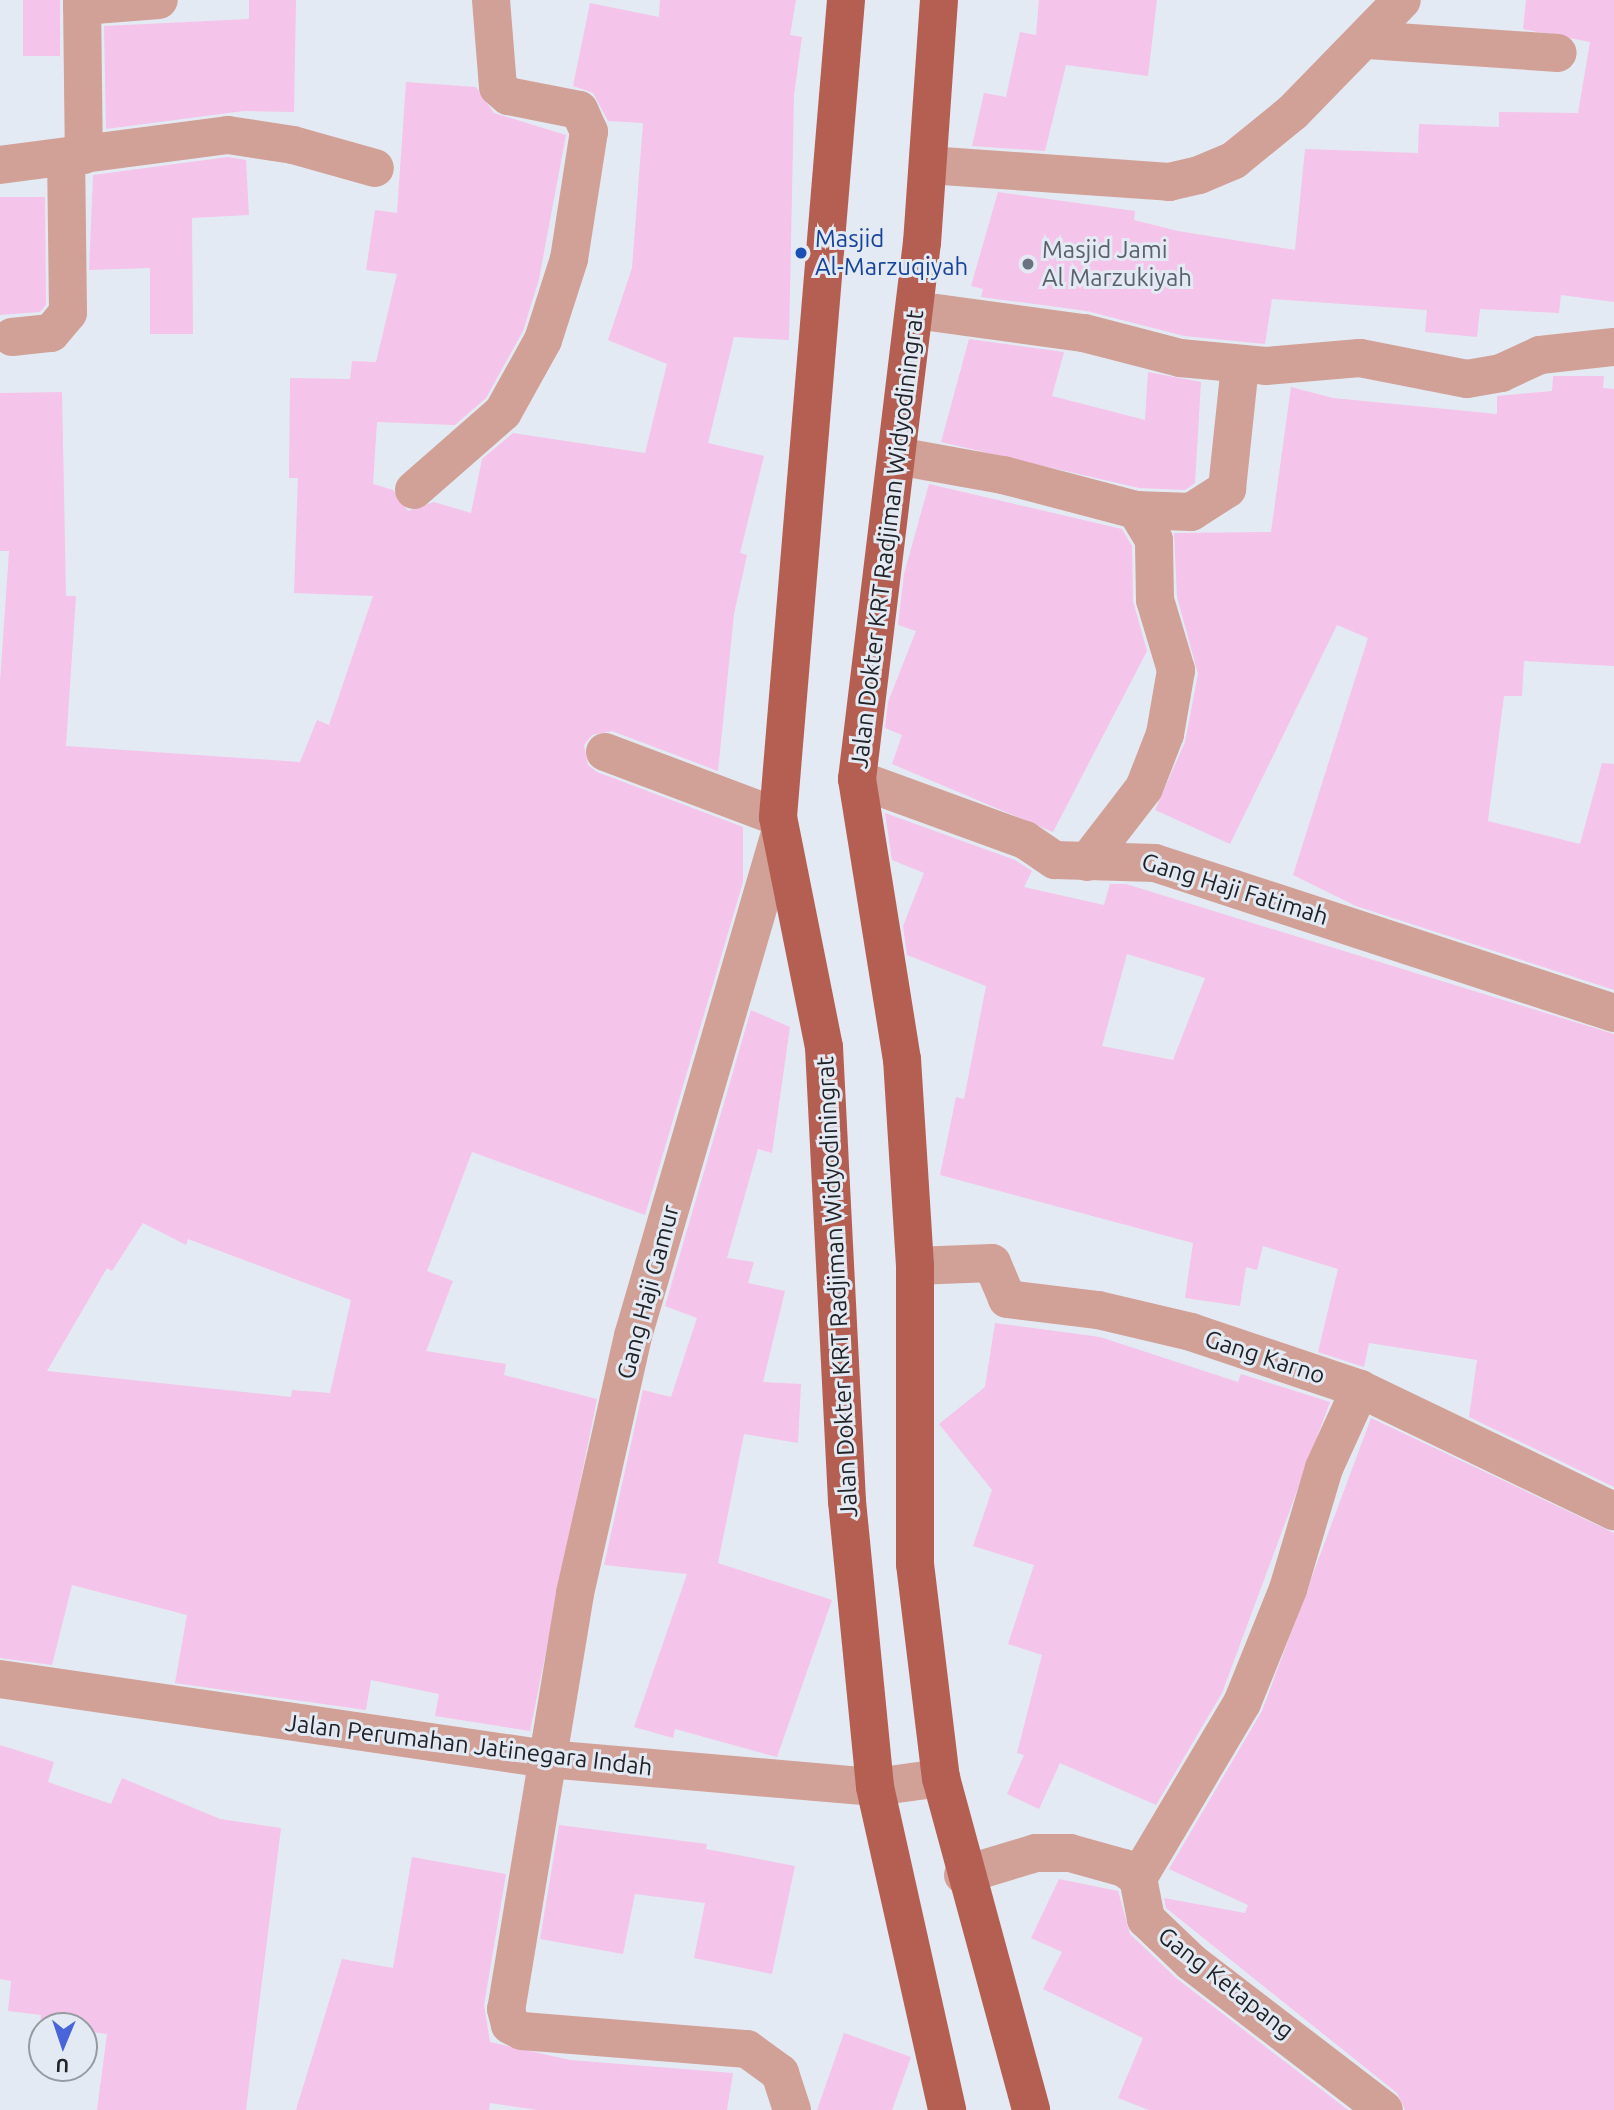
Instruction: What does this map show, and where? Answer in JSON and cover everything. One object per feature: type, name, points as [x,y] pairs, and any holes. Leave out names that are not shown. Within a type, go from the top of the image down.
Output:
[{"type":"main road","name":"Jalan Dokter KRT Radjiman Widyodiningrat","points":[[846,0],[779,825],[825,1058],[847,1502],[875,1787],[947,2110]]},
{"type":"main road","name":"Jalan Dokter KRT Radjiman Widyodiningrat","points":[[939,0],[915,310],[857,779],[894,983],[915,1266],[915,1564],[941,1777],[962,1875],[1031,2110]]},
{"type":"street","points":[[12,337],[51,332],[68,313],[82,3],[159,0]]},
{"type":"street","points":[[414,490],[503,412],[543,340],[575,221],[586,121],[579,110],[508,96],[498,87],[491,0]]},
{"type":"street","points":[[928,165],[1168,182],[1199,175],[1234,160],[1283,120],[1368,40],[1402,0]]},
{"type":"street","points":[[1368,40],[1558,53]]},
{"type":"street","points":[[0,165],[251,136],[375,168]]},
{"type":"street","points":[[915,310],[1084,333],[1180,358],[1240,365],[1360,358],[1467,379],[1502,373],[1540,355],[1614,347]]},
{"type":"street","points":[[897,456],[1136,510],[1191,512],[1227,489],[1240,365]]},
{"type":"street","points":[[1087,862],[1144,788],[1165,734],[1176,670],[1156,600],[1154,540],[1136,510]]},
{"type":"street","points":[[605,752],[779,825]]},
{"type":"street","name":"Gang Haji Fatimah","points":[[857,779],[1026,840],[1055,860],[1155,863],[1614,1013]]},
{"type":"street","name":"Gang Haji Gamur","points":[[779,825],[633,1336],[575,1594],[506,2009],[510,2025],[522,2031],[747,2049],[780,2073],[792,2110]]},
{"type":"street","name":"Gang Karno","points":[[915,1266],[992,1264],[1007,1299],[1098,1310],[1191,1332],[1360,1389],[1614,1511]]},
{"type":"street","points":[[962,1875],[1036,1853],[1070,1853],[1124,1868],[1138,1878],[1242,1703],[1288,1589],[1324,1468],[1360,1389]]},
{"type":"street","name":"Jalan Perumahan Jatinegara Indah","points":[[0,1679],[547,1759],[875,1787],[941,1777]]},
{"type":"street","name":"Gang Ketapang","points":[[1138,1878],[1146,1919],[1191,1962],[1384,2110]]},
{"type":"building","points":[[23,0],[60,0],[60,56],[23,56]]},
{"type":"building","points":[[249,0],[296,0],[294,112],[244,111],[106,129],[104,26],[249,19]]},
{"type":"building","points":[[660,0],[796,0],[790,35],[802,37],[794,95],[789,340],[734,337],[708,443],[764,456],[740,553],[747,555],[734,614],[718,771],[612,731],[592,735],[584,745],[588,765],[597,772],[743,827],[743,882],[645,1215],[472,1152],[427,1271],[453,1281],[426,1351],[506,1364],[504,1375],[597,1399],[530,1731],[435,1716],[439,1694],[371,1680],[366,1710],[175,1683],[187,1615],[72,1585],[52,1665],[0,1658],[0,682],[9,551],[0,551],[0,393],[62,392],[66,596],[76,596],[66,746],[300,762],[317,720],[329,725],[373,596],[294,593],[298,478],[289,478],[290,378],[350,379],[352,361],[376,362],[397,274],[366,270],[375,210],[397,213],[406,82],[476,87],[494,113],[566,135],[539,279],[523,331],[486,398],[455,425],[377,422],[373,484],[393,490],[408,511],[434,502],[471,513],[482,459],[513,433],[645,453],[667,364],[608,340],[632,268],[643,123],[608,121],[593,93],[573,86],[590,3],[659,17]],"holes":[[[143,1223],[186,1245],[188,1239],[351,1300],[330,1393],[292,1390],[291,1397],[47,1371],[107,1268],[112,1271]]]},
{"type":"building","points":[[1039,0],[1157,0],[1148,76],[1066,65],[1045,151],[972,146],[984,93],[1006,97],[1020,32],[1036,35]]},
{"type":"building","points":[[1526,0],[1614,0],[1614,302],[1561,295],[1559,313],[1480,309],[1477,337],[1425,332],[1427,310],[1272,299],[1265,344],[1184,336],[1087,311],[981,297],[983,289],[971,286],[998,192],[1135,211],[1134,220],[1178,231],[1295,250],[1305,149],[1418,153],[1419,124],[1499,127],[1499,112],[1578,113],[1590,42],[1523,29]]},
{"type":"building","points":[[228,157],[246,160],[249,215],[192,218],[193,334],[150,334],[150,268],[89,270],[93,175]]},
{"type":"building","points":[[0,197],[45,197],[46,305],[40,312],[0,315]]},
{"type":"building","points":[[969,339],[1064,352],[1052,396],[1145,420],[1148,372],[1201,382],[1195,483],[1185,490],[1139,488],[941,442]]},
{"type":"building","points":[[1553,376],[1604,376],[1603,388],[1614,389],[1614,666],[1524,661],[1522,696],[1504,696],[1488,821],[1580,844],[1602,763],[1614,764],[1614,990],[1356,906],[1293,875],[1368,638],[1337,625],[1230,844],[1155,810],[1185,742],[1198,674],[1177,597],[1174,533],[1271,532],[1291,387],[1333,398],[1497,414],[1497,396],[1552,391]]},
{"type":"building","points":[[929,484],[1122,529],[1132,546],[1133,601],[1147,651],[1053,832],[892,764],[902,735],[885,728],[888,702],[916,631],[898,625],[904,574]]},
{"type":"building","points":[[885,813],[1015,860],[1032,871],[1024,887],[1104,905],[1110,884],[1126,884],[1614,1034],[1614,1487],[1469,1417],[1477,1360],[1369,1343],[1364,1367],[1318,1352],[1338,1269],[1263,1246],[1257,1270],[1246,1267],[1240,1306],[1185,1298],[1193,1243],[940,1175],[956,1097],[964,1099],[986,986],[907,955],[903,926],[924,873],[892,860]],"holes":[[[1127,954],[1205,978],[1173,1060],[1102,1046]]]},
{"type":"building","points":[[751,1010],[790,1027],[772,1153],[758,1149],[727,1258],[754,1262],[748,1283],[785,1291],[763,1382],[801,1384],[798,1443],[744,1434],[718,1563],[832,1600],[777,1757],[675,1729],[673,1738],[634,1727],[687,1574],[604,1565],[643,1390],[671,1397],[697,1318],[665,1306]]},
{"type":"building","points":[[995,1323],[1100,1337],[1238,1382],[1241,1374],[1330,1402],[1222,1693],[1156,1805],[1060,1763],[1039,1809],[1007,1794],[1024,1755],[1017,1753],[1042,1655],[1008,1644],[1034,1565],[973,1546],[992,1490],[939,1424],[985,1387]]},
{"type":"building","points":[[1371,1418],[1614,1533],[1614,2110],[1405,2110],[1397,2093],[1166,1908],[1164,1898],[1245,1913],[1248,1905],[1169,1869],[1262,1711]]},
{"type":"building","points":[[0,1745],[54,1762],[48,1782],[111,1804],[122,1778],[220,1819],[281,1828],[246,2110],[97,2110],[107,2034],[98,2033],[98,2012],[28,2013],[8,2011],[11,1981],[0,1979]]},
{"type":"building","points":[[559,1825],[707,1844],[706,1849],[795,1866],[772,1974],[694,1958],[705,1903],[635,1894],[623,1954],[540,1939]]},
{"type":"building","points":[[412,1857],[506,1874],[484,2005],[490,2042],[570,2060],[733,2073],[727,2110],[538,2110],[490,2103],[489,2110],[296,2110],[342,1959],[393,1968]]},
{"type":"building","points":[[1059,1879],[1118,1891],[1130,1934],[1176,1978],[1348,2110],[1149,2110],[1118,2098],[1143,2038],[1043,1989],[1062,1952],[1031,1938]]},
{"type":"building","points":[[844,2033],[911,2057],[892,2110],[817,2110]]},
{"type":"place","name":"Masjid Al-Marzuqiyah","points":[[801,253]]},
{"type":"place","name":"Masjid Jami Al Marzukiyah","points":[[1028,264]]}]
